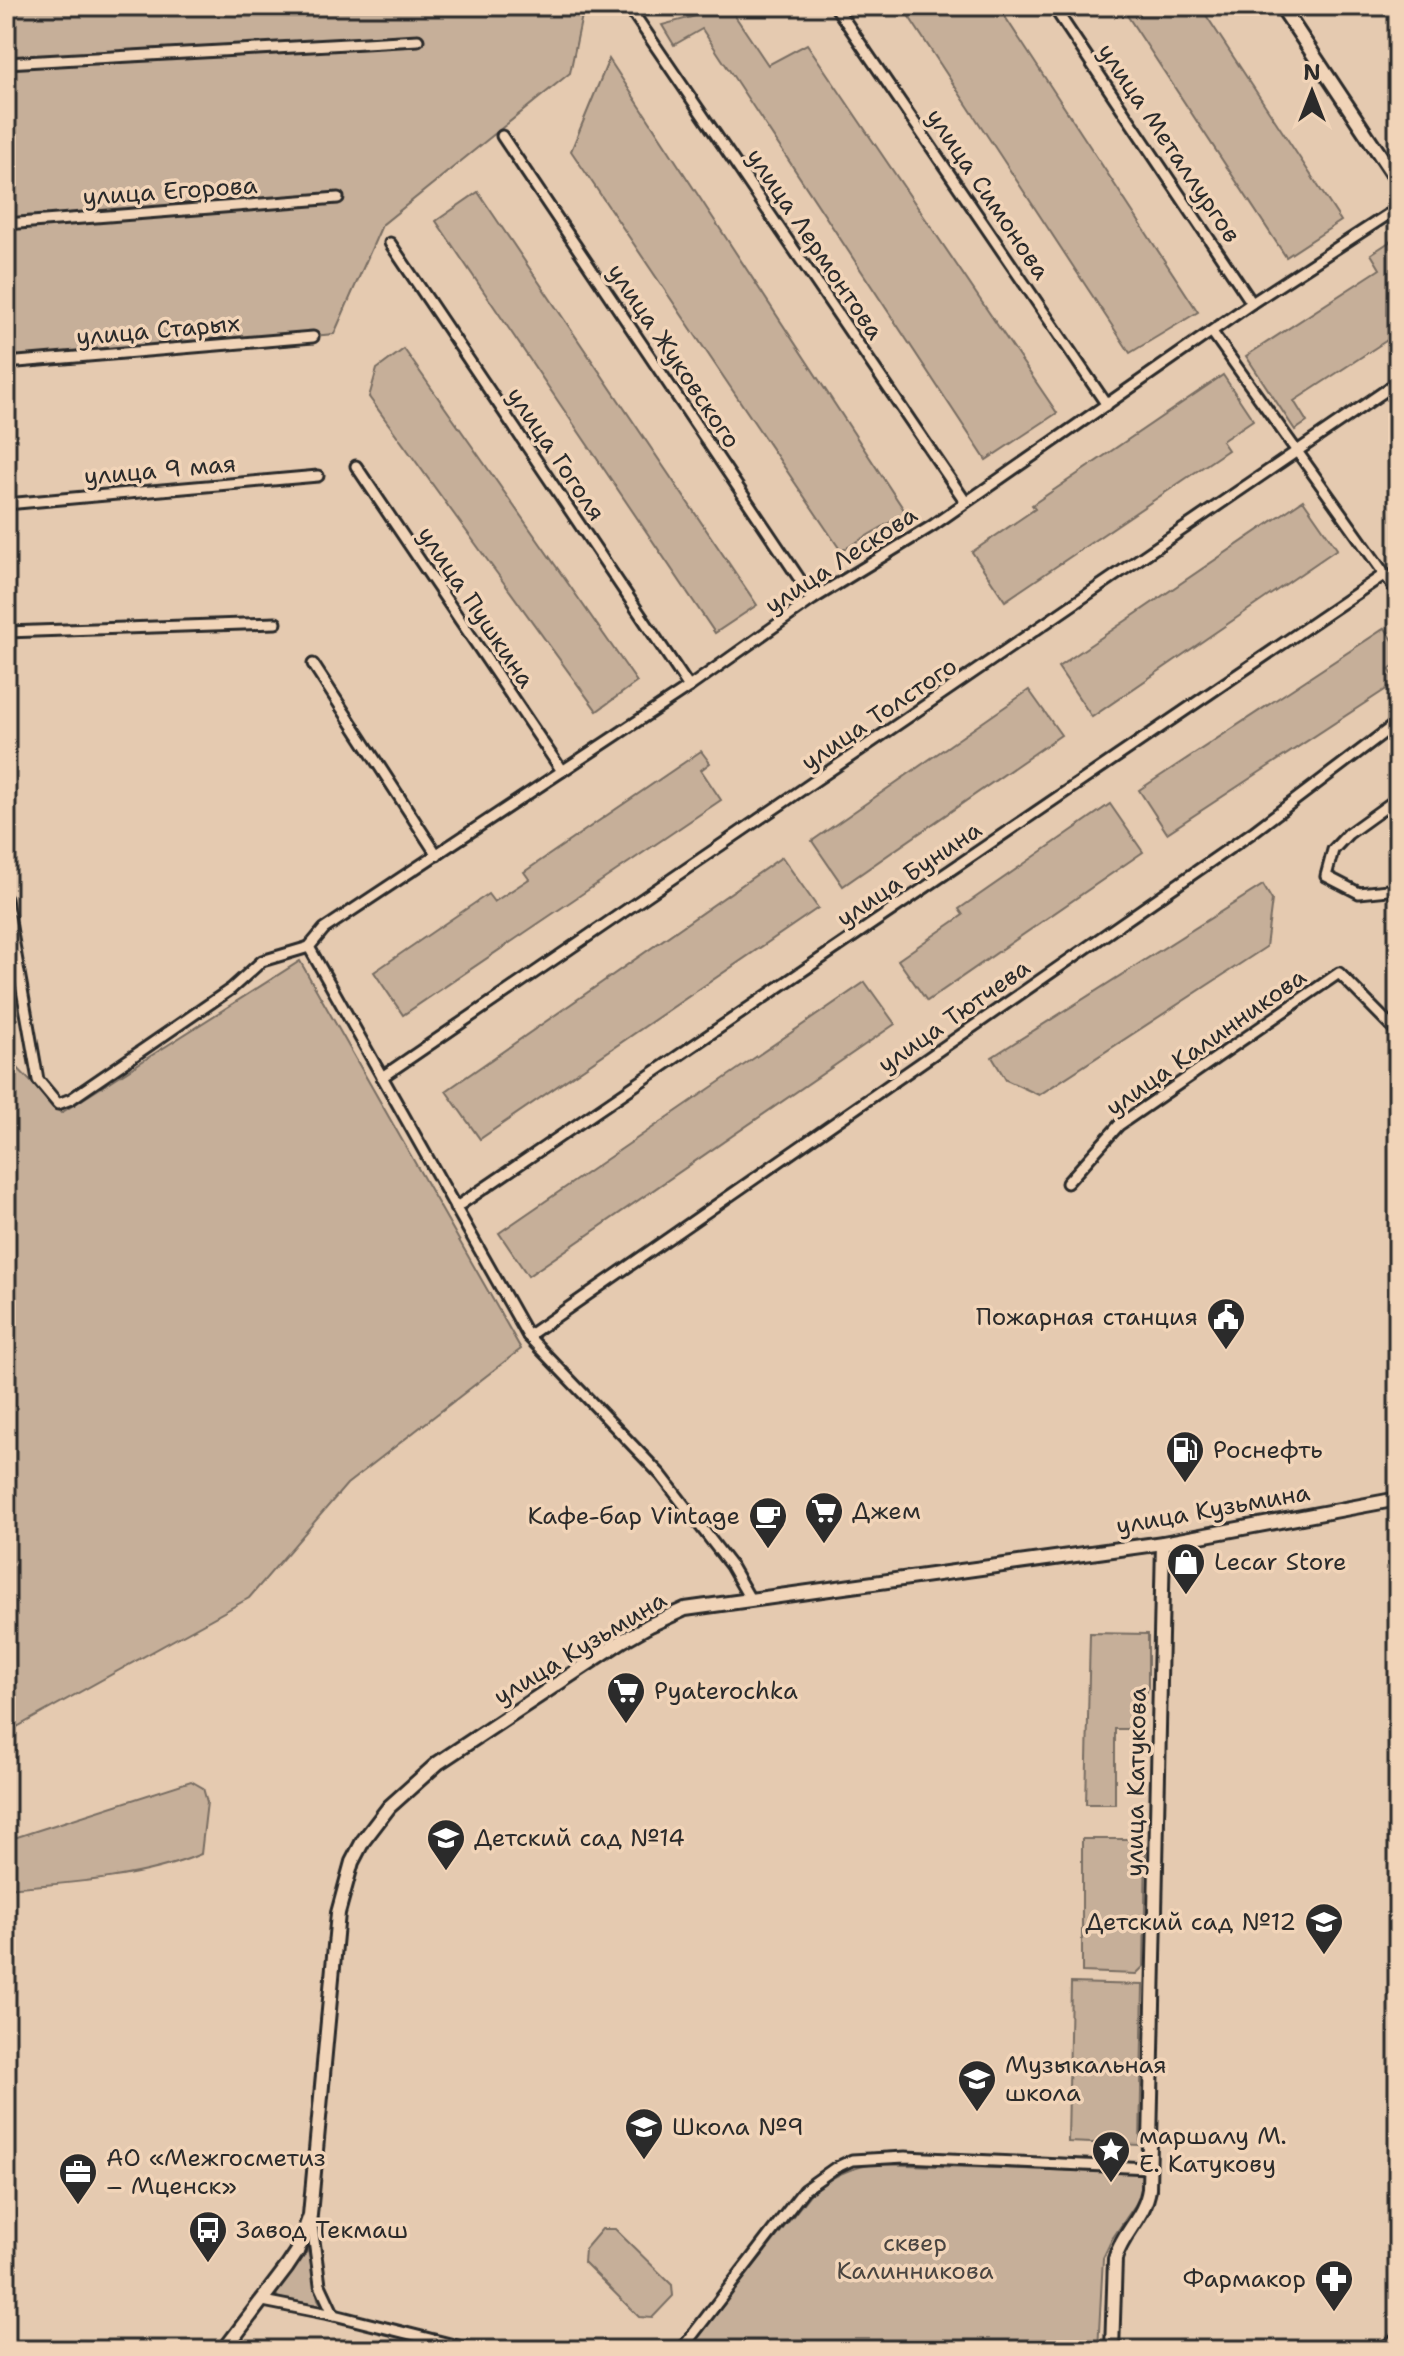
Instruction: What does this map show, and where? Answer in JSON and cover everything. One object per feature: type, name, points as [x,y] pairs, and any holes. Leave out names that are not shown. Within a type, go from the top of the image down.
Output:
[{"type":"main road","points":[[1281,6],[1398,182]]},
{"type":"main road","name":"улица Кузьмина","points":[[224,2350],[297,2252],[310,2215],[338,1913],[352,1862],[377,1821],[438,1763],[650,1625],[685,1609],[1163,1543],[1398,1499]]},
{"type":"main road","name":"улица Катукова","points":[[1112,2350],[1115,2259],[1117,2251],[1144,2211],[1149,2189],[1163,1543]]},
{"type":"main road","points":[[1385,2350],[1398,2340]]},
{"type":"street","name":"улица Лермонтова","points":[[648,6],[631,10],[965,501]]},
{"type":"street","name":"улица Симонова","points":[[835,6],[1107,405]]},
{"type":"street","name":"улица Металлургов","points":[[1053,6],[1252,303]]},
{"type":"street","points":[[6,63],[418,40]]},
{"type":"street","name":"улица Жуковского","points":[[502,136],[813,599]]},
{"type":"street","points":[[1386,165],[1398,157]]},
{"type":"street","name":"улица Егорова","points":[[6,224],[338,198]]},
{"type":"street","name":"улица Лескова","points":[[309,947],[324,929],[689,687],[813,599],[932,526],[1252,303],[1398,208]]},
{"type":"street","name":"улица Гоголя","points":[[390,243],[689,687]]},
{"type":"street","points":[[1212,332],[1398,593]]},
{"type":"street","name":"улица Старых","points":[[6,363],[313,337]]},
{"type":"street","name":"улица Толстого","points":[[382,1077],[1398,382]]},
{"type":"street","name":"улица Пушкина","points":[[356,466],[562,771]]},
{"type":"street","name":"улица 9 мая","points":[[6,504],[318,476]]},
{"type":"street","name":"улица Бунина","points":[[455,1208],[1385,574]]},
{"type":"street","points":[[6,632],[276,623]]},
{"type":"street","points":[[313,664],[437,855]]},
{"type":"street","name":"улица Тютчева","points":[[528,1336],[1253,832],[1398,722]]},
{"type":"street","points":[[1398,798],[1348,834],[1333,850],[1326,876],[1359,893],[1398,889]]},
{"type":"street","points":[[6,899],[38,1080],[58,1104],[71,1099],[231,989],[262,961],[309,947],[528,1336],[661,1475],[731,1566],[750,1599]]},
{"type":"street","name":"улица Калинникова","points":[[1067,1183],[1119,1125],[1339,973],[1398,1033]]},
{"type":"street","points":[[681,2350],[804,2190],[852,2160],[905,2157],[1149,2168]]},
{"type":"street","points":[[310,2215],[320,2285],[334,2315]]},
{"type":"street","points":[[263,2301],[334,2315],[474,2350]]},
{"type":"green space","points":[[6,6],[584,6],[570,73],[382,225],[334,334],[6,364]]},
{"type":"green space","points":[[902,6],[998,6],[1198,312],[1130,353]]},
{"type":"green space","points":[[1121,6],[1200,6],[1341,221],[1286,257]]},
{"type":"green space","points":[[729,7],[768,65],[807,44],[1057,413],[986,460],[702,29],[674,45],[662,25]]},
{"type":"green space","points":[[609,59],[906,513],[841,551],[571,151]]},
{"type":"green space","points":[[478,192],[757,605],[715,633],[436,221]]},
{"type":"green space","points":[[1394,239],[1398,245],[1398,333],[1294,401],[1307,422],[1295,430],[1246,356],[1380,269],[1371,254]]},
{"type":"green space","points":[[404,349],[637,682],[597,711],[369,397],[377,369]]},
{"type":"green space","points":[[1223,375],[1253,420],[1222,441],[1228,450],[1005,601],[972,552],[1035,509],[1032,505]]},
{"type":"green space","points":[[1303,500],[1337,549],[1092,717],[1058,667]]},
{"type":"green space","points":[[1385,628],[1398,648],[1398,663],[1389,669],[1397,682],[1167,833],[1139,790]]},
{"type":"green space","points":[[1029,690],[1061,735],[843,886],[812,841]]},
{"type":"green space","points":[[701,751],[710,763],[701,770],[721,800],[403,1015],[374,972],[488,894],[494,902],[529,879],[524,872]]},
{"type":"green space","points":[[1110,804],[1143,852],[927,1001],[898,960],[963,915],[959,909]]},
{"type":"green space","points":[[782,857],[818,908],[480,1139],[446,1091]]},
{"type":"green space","points":[[1263,885],[1272,900],[1266,947],[1039,1095],[1006,1080],[992,1057]]},
{"type":"green space","points":[[300,961],[521,1349],[347,1484],[249,1598],[6,1733],[6,1041],[9,1059],[61,1113]]},
{"type":"green space","points":[[865,982],[895,1024],[528,1276],[499,1233]]},
{"type":"green space","points":[[1090,1633],[1148,1634],[1148,1687],[1137,1729],[1115,1729],[1115,1804],[1086,1804]]},
{"type":"green space","points":[[191,1781],[203,1788],[207,1802],[201,1854],[130,1874],[6,1888],[6,1816],[14,1838]]},
{"type":"green space","points":[[1082,1839],[1140,1839],[1146,1846],[1144,1966],[1136,1974],[1082,1972]]},
{"type":"green space","points":[[1071,1983],[1143,1985],[1140,2145],[1068,2142]]},
{"type":"green space","name":"сквер Калинникова","points":[[876,2164],[1143,2173],[1142,2195],[1103,2258],[1098,2350],[688,2350],[811,2193],[841,2174]]},
{"type":"green space","points":[[602,2229],[615,2229],[672,2285],[673,2296],[652,2318],[639,2317],[584,2262],[585,2249]]},
{"type":"green space","points":[[308,2250],[322,2306],[278,2298],[276,2294]]},
{"type":"place","name":"Пожарная станция","points":[[1226,1351]]},
{"type":"place","name":"Роснефть","points":[[1185,1484]]},
{"type":"place","name":"Джем","points":[[824,1545]]},
{"type":"place","name":"Кафе-бар Vintage","points":[[768,1550]]},
{"type":"place","name":"Lecar Store","points":[[1186,1596]]},
{"type":"place","name":"Pyaterochka","points":[[626,1725]]},
{"type":"place","name":"Детский сад №14","points":[[446,1872]]},
{"type":"place","name":"Детский сад №12","points":[[1324,1956]]},
{"type":"place","name":"Музыкальная школа","points":[[977,2113]]},
{"type":"place","name":"Школа №9","points":[[644,2161]]},
{"type":"place","name":"маршалу М. Е. Катукову","points":[[1111,2184]]},
{"type":"place","name":"АО «Межгосметиз – Мценск»","points":[[78,2206]]},
{"type":"place","name":"Завод Текмаш","points":[[208,2264]]},
{"type":"place","name":"Фармакор","points":[[1334,2313]]}]
